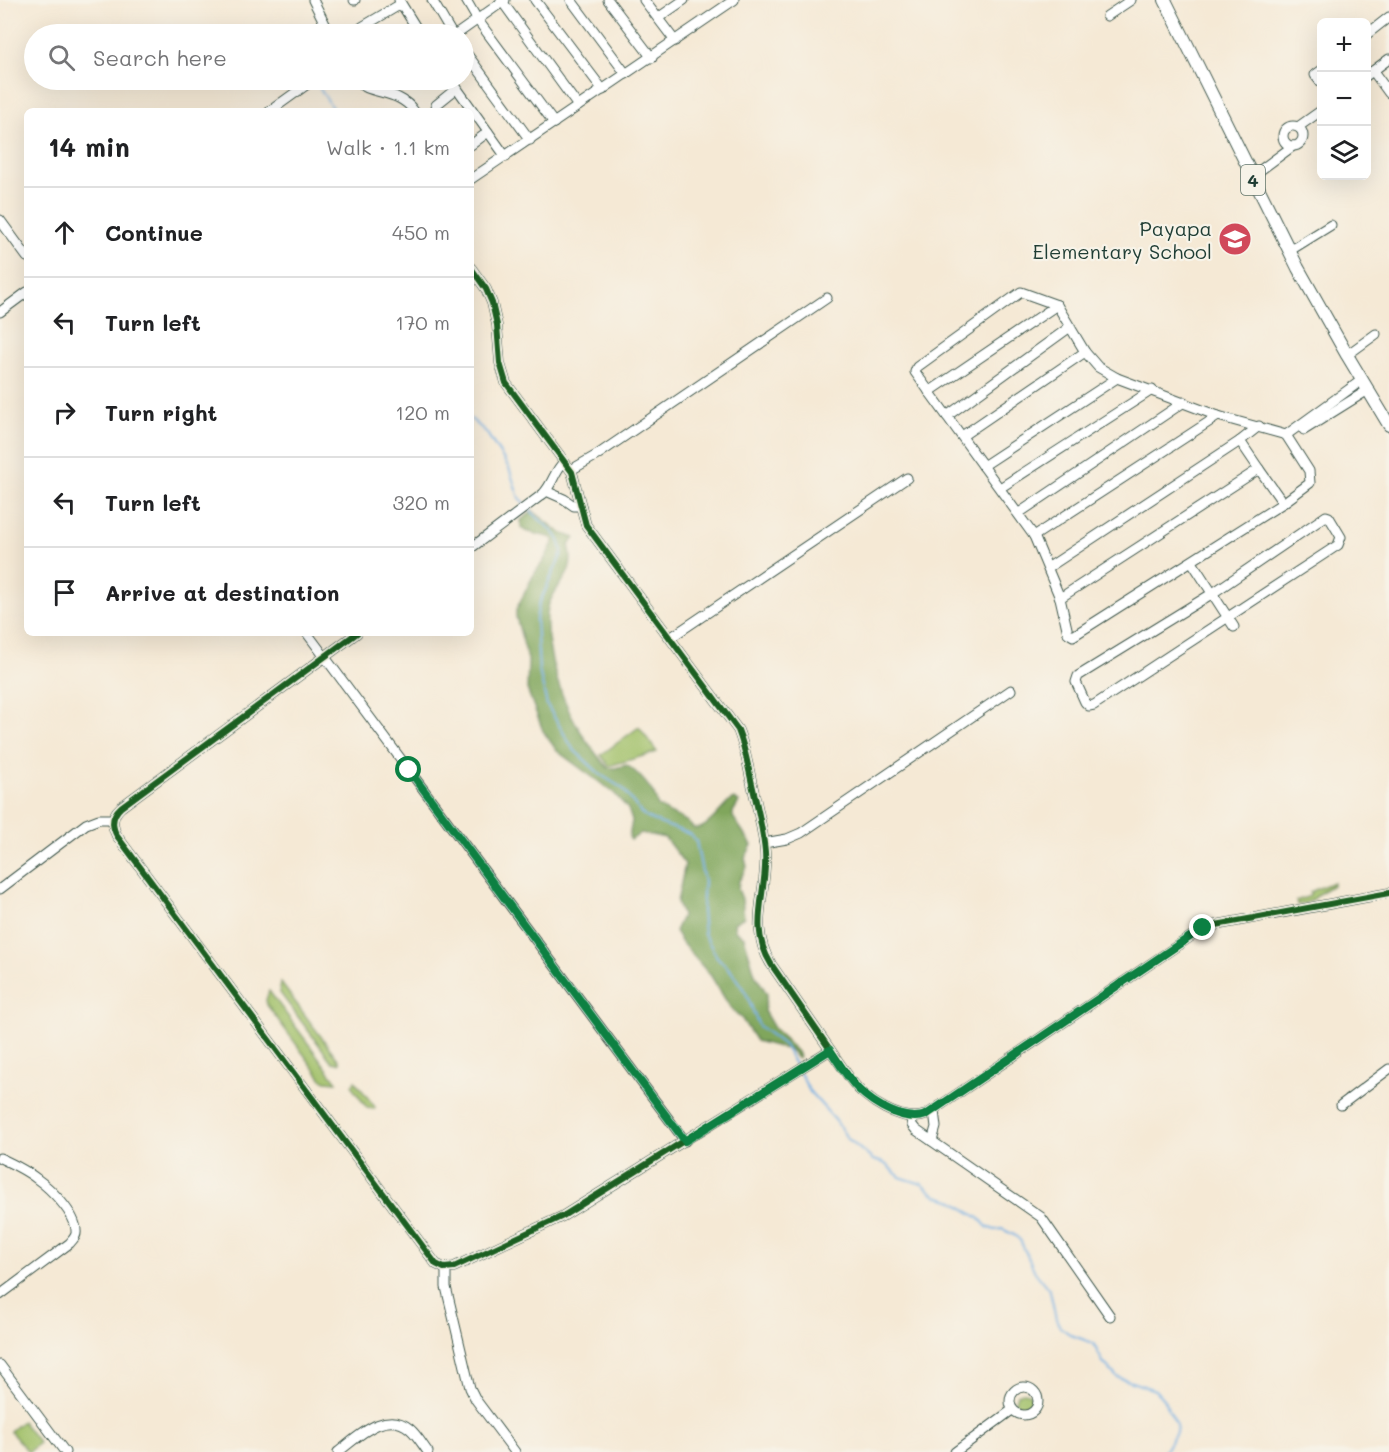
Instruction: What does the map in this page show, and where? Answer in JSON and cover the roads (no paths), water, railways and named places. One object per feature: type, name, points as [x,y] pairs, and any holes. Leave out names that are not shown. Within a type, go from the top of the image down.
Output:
[{"type":"highway","name":"4","points":[[1165,0],[1289,251],[1389,425]]},
{"type":"street","points":[[313,0],[325,24]]},
{"type":"street","points":[[432,0],[446,24]]},
{"type":"street","points":[[465,0],[554,123]]},
{"type":"street","points":[[535,0],[603,90]]},
{"type":"street","points":[[571,0],[626,74]]},
{"type":"street","points":[[608,0],[652,58]]},
{"type":"street","points":[[644,0],[675,41]]},
{"type":"street","points":[[658,18],[684,0]]},
{"type":"street","points":[[474,177],[734,0]]},
{"type":"street","points":[[1107,16],[1131,0]]},
{"type":"street","points":[[470,24],[503,1],[578,106]]},
{"type":"street","points":[[367,24],[400,2],[414,24]]},
{"type":"street","points":[[1371,31],[1389,17]]},
{"type":"street","points":[[1371,72],[1389,59]]},
{"type":"street","points":[[474,64],[530,140]]},
{"type":"street","points":[[1371,74],[1389,93]]},
{"type":"street","points":[[274,108],[299,90]]},
{"type":"street","points":[[376,90],[400,97],[412,108]]},
{"type":"street","points":[[436,105],[455,90]]},
{"type":"street","points":[[458,90],[470,108]]},
{"type":"street","points":[[474,114],[506,157]]},
{"type":"street","points":[[1293,146],[1284,141],[1283,134],[1290,126],[1298,127],[1317,114]]},
{"type":"street","points":[[1251,177],[1299,144],[1303,139],[1303,133],[1298,127]]},
{"type":"street","points":[[474,142],[488,132]]},
{"type":"street","points":[[0,220],[24,253]]},
{"type":"street","points":[[1289,251],[1331,225]]},
{"type":"street","points":[[474,272],[488,292],[494,307],[500,363],[508,386],[571,470],[583,519],[588,529],[738,730],[764,843],[765,870],[758,917],[760,942],[771,964],[861,1092],[895,1113],[911,1118],[922,1117],[1205,927],[1389,893]]},
{"type":"street","points":[[1021,292],[1056,305],[1070,327],[1085,352],[1098,367],[1117,378],[1218,417],[1259,426],[1288,438],[1309,471],[1310,483],[1283,503],[1072,636],[1068,633],[1060,598],[1034,536],[916,374],[917,367],[1021,292]]},
{"type":"street","points":[[0,312],[24,294]]},
{"type":"street","points":[[571,470],[597,455],[828,298]]},
{"type":"street","points":[[929,392],[1056,305]]},
{"type":"street","points":[[947,416],[1070,327]]},
{"type":"street","points":[[1347,355],[1376,334]]},
{"type":"street","points":[[962,436],[1085,352]]},
{"type":"street","points":[[983,466],[1117,378]]},
{"type":"street","points":[[1288,438],[1365,385]]},
{"type":"street","points":[[1000,488],[1152,390]]},
{"type":"street","points":[[1019,513],[1184,402]]},
{"type":"street","points":[[1034,536],[1218,417]]},
{"type":"street","points":[[1048,567],[1240,441],[1259,426]]},
{"type":"street","points":[[1240,441],[1283,503]]},
{"type":"street","points":[[474,546],[546,491],[558,468],[564,462]]},
{"type":"street","points":[[1060,598],[1259,469]]},
{"type":"street","points":[[670,638],[907,478]]},
{"type":"street","points":[[546,491],[574,506],[581,506]]},
{"type":"street","points":[[1329,517],[1341,537],[1338,544],[1228,617],[1094,705],[1089,706],[1085,702],[1076,682],[1078,676],[1213,593],[1322,518],[1329,517]]},
{"type":"street","points":[[1191,562],[1234,627]]},
{"type":"street","points":[[309,636],[685,1141]]},
{"type":"street","points":[[353,636],[121,807],[113,819],[115,833],[439,1266],[446,1268],[456,1266],[563,1216],[830,1050]]},
{"type":"street","points":[[764,843],[787,839],[801,833],[1011,690]]},
{"type":"street","points":[[0,889],[86,824],[99,819],[113,819]]},
{"type":"street","points":[[1341,1106],[1389,1070]]},
{"type":"street","points":[[932,1141],[936,1127],[934,1111]]},
{"type":"street","points":[[911,1118],[914,1128],[1041,1217],[1110,1316]]},
{"type":"street","points":[[0,1158],[30,1174],[50,1190],[68,1211],[76,1227],[76,1233],[74,1239],[64,1248],[0,1294]]},
{"type":"street","points":[[446,1268],[446,1287],[470,1388],[476,1400],[515,1452]]},
{"type":"street","points":[[0,1365],[65,1452]]},
{"type":"street","points":[[955,1452],[1012,1410]]},
{"type":"street","points":[[338,1452],[370,1428],[380,1423],[390,1422],[409,1429],[428,1452]]},
{"type":"waterway","points":[[321,90],[332,108]]},
{"type":"waterway","points":[[474,422],[486,432],[509,468],[519,498],[524,503]]},
{"type":"waterway","points":[[528,507],[560,541],[562,553],[539,604],[536,620],[539,670],[547,705],[573,749],[601,775],[622,788],[641,813],[648,818],[690,834],[696,841],[704,882],[702,910],[704,934],[717,957],[731,971],[746,993],[759,1026],[784,1045],[797,1068]]},
{"type":"waterway","points":[[800,1073],[810,1092],[836,1121],[847,1138],[873,1160],[884,1163],[900,1177],[922,1184],[937,1196],[951,1200],[979,1218],[987,1227],[995,1230],[1002,1229],[1020,1240],[1035,1272],[1050,1291],[1060,1327],[1071,1335],[1093,1343],[1103,1362],[1117,1377],[1155,1390],[1163,1399],[1177,1425],[1176,1432],[1164,1452]]},
{"type":"place","name":"Payapa Elementary School","points":[[1235,239]]}]
